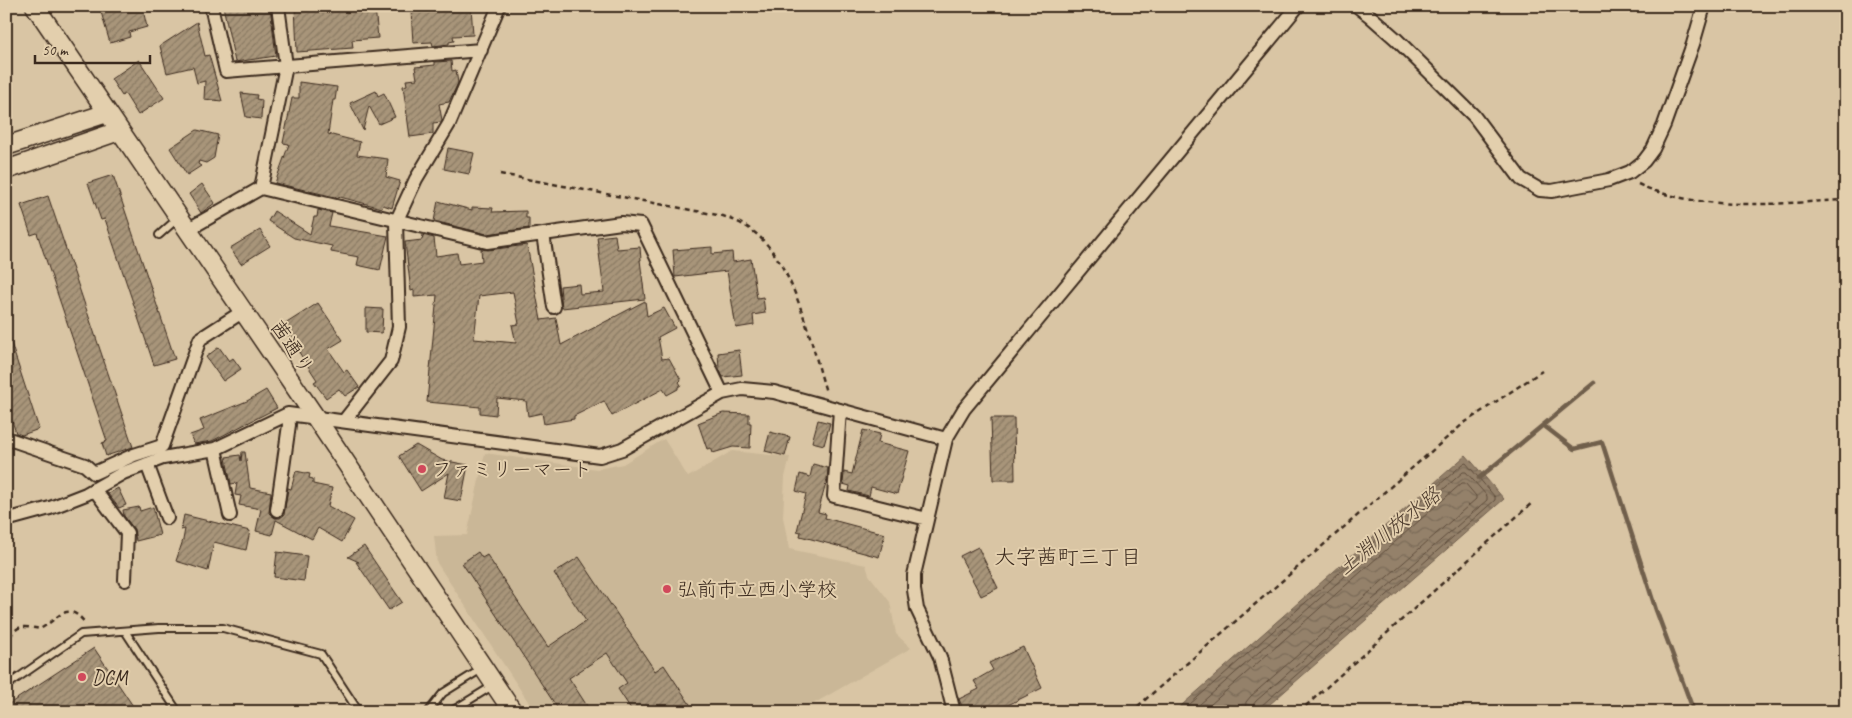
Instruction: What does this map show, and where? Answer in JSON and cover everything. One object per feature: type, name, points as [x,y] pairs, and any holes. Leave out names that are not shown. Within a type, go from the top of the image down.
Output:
[{"type":"street","name":"茜通り","points":[[34,6],[316,418],[513,712]]},
{"type":"street","points":[[211,6],[226,71],[481,50]]},
{"type":"street","points":[[261,188],[286,66],[278,6]]},
{"type":"street","points":[[344,421],[390,361],[399,328],[396,222],[416,179],[448,124],[499,6]]},
{"type":"street","points":[[954,712],[942,664],[917,609],[914,590],[914,575],[946,440],[964,409],[1298,6]]},
{"type":"street","points":[[1357,6],[1396,39],[1474,116],[1521,179],[1540,190],[1552,191],[1609,180],[1630,172],[1644,161],[1653,149],[1664,124],[1693,44],[1704,6]]},
{"type":"street","points":[[6,146],[107,114]]},
{"type":"street","points":[[6,170],[119,131]]},
{"type":"street","points":[[182,224],[261,188],[396,222],[487,242],[621,223],[641,225],[722,393]]},
{"type":"street","points":[[543,234],[554,307]]},
{"type":"street","points":[[6,438],[86,465],[94,473],[134,455],[162,446],[200,339],[242,312]]},
{"type":"street","points":[[6,520],[50,508],[94,489],[124,473],[163,458],[215,449],[288,414],[600,456],[622,449],[722,393],[742,389],[774,392],[946,440]]},
{"type":"street","points":[[835,409],[834,496],[927,519]]},
{"type":"street","points":[[278,510],[289,425],[288,414]]},
{"type":"street","points":[[215,449],[230,515]]},
{"type":"street","points":[[146,464],[167,518]]},
{"type":"street","points":[[94,489],[126,533],[125,580]]},
{"type":"lane","points":[[159,235],[182,224]]},
{"type":"lane","points":[[6,686],[81,634],[159,628],[223,628],[321,654],[359,712]]},
{"type":"lane","points":[[125,631],[178,712]]},
{"type":"lane","points":[[428,712],[443,693],[483,667]]},
{"type":"lane","points":[[450,712],[495,685]]},
{"type":"path","points":[[1630,172],[1638,184],[1662,194],[1708,202],[1754,204],[1846,200]]},
{"type":"path","points":[[500,174],[723,216],[749,228],[766,244],[791,285],[835,409]]},
{"type":"path","points":[[1131,712],[1464,423],[1542,372]]},
{"type":"path","points":[[1299,712],[1534,502]]},
{"type":"path","points":[[6,645],[13,630],[25,626],[40,629],[65,612],[71,611],[79,614],[94,633]]},
{"type":"shaded area","name":"弘前市立西小学校","points":[[664,439],[688,477],[732,451],[790,457],[785,477],[783,517],[789,549],[866,565],[869,575],[890,602],[896,634],[911,648],[799,712],[535,712],[437,563],[434,536],[467,535],[485,453],[597,469],[623,464]]},
{"type":"water","points":[[1466,455],[1504,499],[1261,712],[1174,712]]},
{"type":"building","points":[[112,6],[142,6],[147,27],[129,32],[130,37],[110,43],[101,12],[112,9]]},
{"type":"building","points":[[223,6],[270,6],[276,56],[235,62]]},
{"type":"building","points":[[295,6],[349,6],[349,10],[375,7],[378,38],[352,40],[353,48],[297,52]]},
{"type":"building","points":[[415,6],[471,6],[473,35],[453,36],[454,41],[449,42],[449,44],[433,46],[432,42],[413,43],[411,11],[416,11]]},
{"type":"building","points":[[197,22],[205,56],[209,55],[222,101],[204,99],[205,81],[197,83],[193,67],[167,73],[160,46]]},
{"type":"building","points":[[139,60],[164,98],[138,115],[125,94],[122,96],[111,79]]},
{"type":"building","points":[[451,61],[452,71],[456,70],[458,83],[449,102],[439,104],[441,122],[433,123],[433,134],[410,137],[403,86],[407,85],[406,80],[417,79],[415,67],[435,65],[435,62]]},
{"type":"building","points":[[299,82],[337,87],[328,134],[360,142],[357,155],[388,159],[386,177],[400,181],[392,208],[383,205],[382,208],[275,183],[289,144],[283,143],[292,98],[299,98]]},
{"type":"building","points":[[376,91],[378,96],[384,93],[395,117],[379,124],[369,106],[363,130],[350,103]]},
{"type":"building","points":[[241,93],[257,95],[256,99],[262,100],[261,119],[246,117]]},
{"type":"building","points":[[197,130],[218,135],[214,158],[206,163],[199,161],[198,164],[201,166],[187,175],[170,148]]},
{"type":"building","points":[[448,148],[474,153],[469,174],[444,169]]},
{"type":"building","points":[[113,175],[175,359],[154,365],[105,219],[101,220],[88,183]]},
{"type":"building","points":[[202,184],[215,203],[201,213],[189,194]]},
{"type":"building","points":[[48,196],[133,447],[106,456],[102,443],[107,441],[37,233],[31,235],[21,205]]},
{"type":"building","points":[[438,201],[472,210],[472,207],[493,208],[492,212],[526,211],[526,218],[529,218],[529,228],[487,234],[434,221]]},
{"type":"building","points":[[318,210],[332,213],[329,226],[388,236],[380,270],[357,265],[359,257],[331,252],[332,246],[294,238],[268,221],[274,211],[310,234],[314,217],[317,217]]},
{"type":"building","points":[[260,230],[270,246],[241,264],[230,248]]},
{"type":"building","points":[[423,235],[434,238],[436,256],[457,253],[459,264],[482,261],[481,249],[488,250],[527,245],[541,320],[556,318],[561,345],[645,301],[647,316],[664,308],[675,328],[658,337],[662,359],[669,358],[681,380],[679,382],[681,385],[678,389],[667,395],[663,389],[612,416],[604,401],[574,416],[574,419],[544,424],[542,413],[528,416],[526,401],[497,398],[496,415],[480,413],[480,407],[427,402],[437,295],[414,297],[414,290],[411,291],[405,242],[422,240]],"holes":[[[513,292],[519,324],[512,325],[516,343],[474,339],[479,296]]]},
{"type":"building","points":[[615,235],[617,249],[640,247],[645,299],[562,308],[560,286],[579,284],[580,294],[604,292],[597,237]]},
{"type":"building","points":[[712,247],[712,254],[732,252],[733,262],[751,259],[757,298],[763,297],[765,313],[753,315],[754,325],[736,328],[727,271],[675,277],[673,250]]},
{"type":"building","points":[[318,303],[343,340],[328,349],[344,372],[347,370],[359,387],[345,396],[339,389],[326,398],[314,382],[317,380],[282,326]]},
{"type":"building","points":[[366,308],[383,309],[382,333],[366,332]]},
{"type":"building","points":[[6,337],[9,337],[39,429],[22,435],[16,433],[6,403]]},
{"type":"building","points":[[219,347],[229,361],[233,358],[241,369],[223,381],[206,357]]},
{"type":"building","points":[[739,350],[742,375],[723,377],[719,369],[718,353]]},
{"type":"building","points":[[266,390],[277,408],[212,441],[194,444],[190,435],[204,430],[200,420],[247,401]]},
{"type":"building","points":[[723,413],[749,414],[749,423],[751,423],[750,448],[733,447],[713,453],[711,448],[707,449],[698,423]]},
{"type":"building","points":[[991,418],[1014,418],[1015,480],[993,480]]},
{"type":"building","points":[[818,420],[830,423],[824,445],[812,442]]},
{"type":"building","points":[[863,430],[880,434],[878,443],[909,451],[897,494],[871,487],[869,496],[849,491],[850,486],[843,484],[844,472],[852,474]]},
{"type":"building","points":[[770,432],[790,437],[785,456],[765,451]]},
{"type":"building","points":[[416,445],[442,460],[468,465],[461,501],[444,498],[449,473],[421,491],[399,456]]},
{"type":"building","points":[[242,452],[245,452],[250,488],[271,492],[269,513],[275,518],[280,518],[284,515],[288,488],[291,489],[296,471],[310,474],[309,478],[313,479],[313,484],[332,488],[328,506],[354,520],[342,542],[318,528],[312,539],[276,520],[272,535],[256,531],[261,509],[239,505],[241,496],[235,495],[237,483],[231,484],[227,464],[226,457],[240,455],[241,461]]},
{"type":"building","points":[[813,464],[828,468],[827,480],[818,512],[826,514],[825,518],[885,534],[879,557],[800,536],[801,532],[797,531],[806,494],[796,491],[800,474],[810,477]]},
{"type":"building","points":[[118,488],[126,505],[119,508],[108,494]]},
{"type":"building","points":[[139,507],[140,511],[153,507],[160,535],[136,541],[134,529],[124,516],[123,510]]},
{"type":"building","points":[[184,515],[250,531],[246,550],[214,542],[208,571],[176,561],[185,529],[181,530]]},
{"type":"building","points":[[364,546],[402,602],[389,610],[356,562],[359,562],[348,557]]},
{"type":"building","points":[[978,547],[998,588],[981,596],[960,556]]},
{"type":"building","points":[[277,552],[307,556],[304,581],[274,577]]},
{"type":"building","points":[[478,552],[482,558],[487,555],[548,647],[586,621],[554,573],[579,557],[655,671],[664,665],[695,712],[633,712],[618,689],[627,683],[607,653],[569,678],[591,712],[560,712],[462,563]]},
{"type":"building","points":[[1023,647],[1042,688],[994,712],[964,712],[959,699],[979,689],[974,681],[993,670],[989,663]]},
{"type":"building","name":"DCM","points":[[94,648],[137,712],[6,712],[6,706]]},
{"type":"waterway","name":"土淵川放水路","points":[[1479,478],[1594,383]]},
{"type":"waterway","points":[[1543,425],[1574,449],[1602,442],[1656,610],[1694,712]]},
{"type":"place","name":"ファミリーマート","points":[[422,469]]},
{"type":"place","name":"弘前市立西小学校","points":[[667,589]]},
{"type":"place","name":"DCM","points":[[82,677]]},
{"type":"district","name":"大字茜町三丁目","points":[[1068,557]]}]
